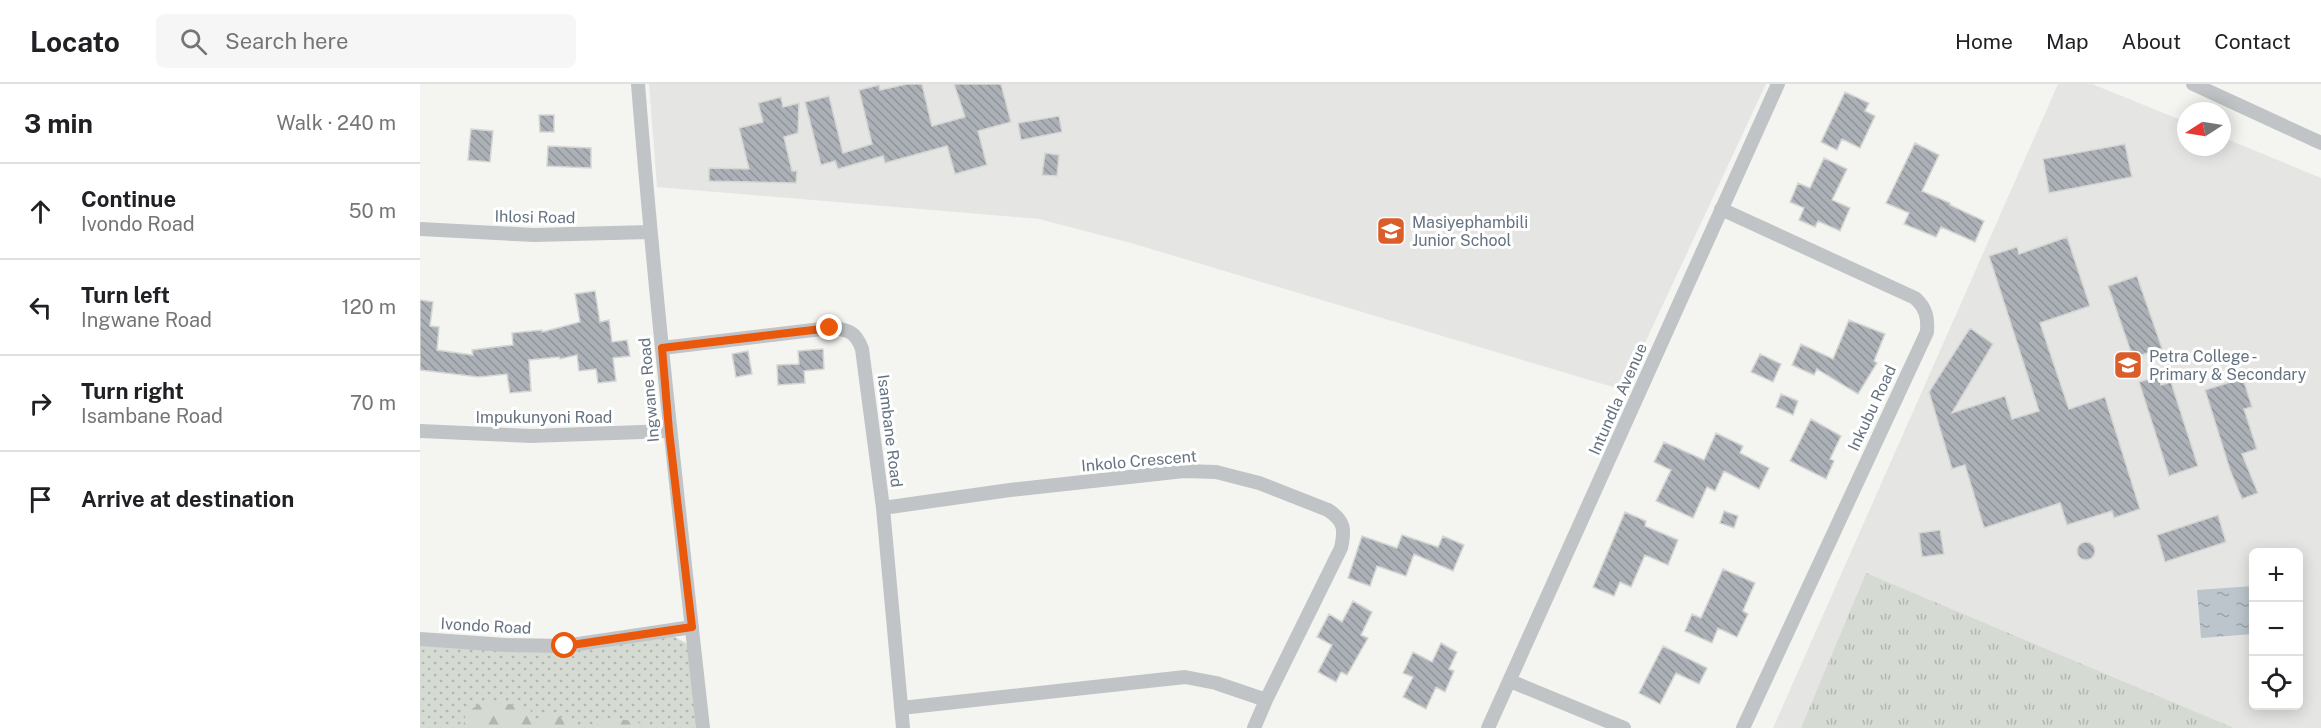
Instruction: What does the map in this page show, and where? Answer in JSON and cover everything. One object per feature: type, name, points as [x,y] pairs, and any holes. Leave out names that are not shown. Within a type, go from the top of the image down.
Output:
[{"type":"street","name":"Ingwane Road","points":[[638,84],[669,431],[703,728]]},
{"type":"street","name":"Intundla Avenue","points":[[1488,728],[1778,84]]},
{"type":"street","points":[[2193,84],[2321,142]]},
{"type":"street","name":"Inkubu Road","points":[[1721,209],[1915,298],[1924,307],[1928,320],[1927,332],[1743,728]]},
{"type":"street","name":"Ihlosi Road","points":[[420,229],[534,235],[650,232]]},
{"type":"street","name":"Isambane Road","points":[[662,348],[830,328],[852,332],[858,338],[862,349],[883,508],[903,728]]},
{"type":"street","name":"Impukunyoni Road","points":[[420,431],[531,436],[669,431]]},
{"type":"street","name":"Inkolo Crescent","points":[[883,508],[1010,490],[1184,471],[1216,472],[1259,483],[1328,510],[1338,517],[1343,527],[1341,548],[1254,728]]},
{"type":"street","name":"Ivondo Road","points":[[420,639],[506,645],[565,646],[692,627]]},
{"type":"street","points":[[901,708],[1185,678],[1216,683],[1266,700]]},
{"type":"street","points":[[1510,681],[1624,728]]},
{"type":"shaded area","name":"Masiyephambili Junior School","points":[[649,84],[1766,84],[1623,390],[1131,243],[1039,219],[657,187]]},
{"type":"shaded area","name":"Petra College - Primary & Secondary","points":[[2058,84],[2092,84],[2177,118],[2177,156],[2231,156],[2231,141],[2321,178],[2321,728],[1773,728]]},
{"type":"green space","points":[[1866,573],[2234,728],[1801,728]]},
{"type":"green space","points":[[669,634],[686,643],[689,650],[698,728],[420,728],[420,645],[504,650]]},
{"type":"green space","points":[[484,702],[518,705],[530,709],[534,720],[551,714],[567,719],[577,728],[463,728],[466,712]]},
{"type":"green space","points":[[610,718],[633,721],[654,728],[596,728],[598,721]]},
{"type":"water","points":[[2249,586],[2249,634],[2201,638],[2197,590]]},
{"type":"building","points":[[907,84],[922,84],[932,126],[965,117],[954,84],[1001,84],[1011,122],[978,131],[987,165],[955,174],[947,146],[885,163],[883,156],[838,169],[835,161],[821,165],[805,102],[829,96],[843,153],[872,144],[859,90],[879,85],[880,90]]},
{"type":"building","points":[[1845,92],[1869,103],[1865,111],[1875,116],[1860,148],[1842,139],[1837,150],[1821,142]]},
{"type":"building","points":[[781,97],[783,107],[799,103],[798,133],[784,137],[792,171],[797,171],[796,183],[709,181],[709,168],[749,169],[739,128],[763,122],[758,103]]},
{"type":"building","points":[[539,115],[554,115],[554,132],[540,132]]},
{"type":"building","points":[[1059,116],[1062,132],[1021,140],[1018,123]]},
{"type":"building","points":[[471,129],[493,131],[490,162],[468,160]]},
{"type":"building","points":[[1915,143],[1939,155],[1922,191],[1984,221],[1975,242],[1941,227],[1936,237],[1904,224],[1909,213],[1886,203]]},
{"type":"building","points":[[2125,144],[2132,177],[2049,193],[2043,159]]},
{"type":"building","points":[[548,146],[591,148],[591,168],[547,166]]},
{"type":"building","points":[[1045,153],[1059,155],[1057,176],[1042,175]]},
{"type":"building","points":[[1824,158],[1847,169],[1832,200],[1850,208],[1840,231],[1818,221],[1815,227],[1799,220],[1804,208],[1790,202],[1798,183],[1810,188]]},
{"type":"building","points":[[2067,237],[2090,306],[2040,323],[2069,409],[2105,397],[2140,509],[2114,518],[2112,511],[2067,525],[2060,503],[1984,528],[1965,465],[1952,469],[1929,392],[1970,328],[1993,344],[1952,413],[2005,396],[2012,419],[2039,411],[1989,256],[2017,247],[2019,254]]},
{"type":"building","points":[[2137,276],[2162,348],[2133,358],[2108,286]]},
{"type":"building","points":[[595,291],[600,322],[609,320],[612,342],[627,340],[630,356],[613,358],[616,381],[598,383],[596,369],[579,371],[577,355],[560,359],[559,357],[529,360],[531,391],[510,393],[507,374],[479,377],[420,370],[420,300],[433,302],[430,326],[439,327],[437,350],[473,355],[472,350],[513,345],[512,333],[542,330],[542,332],[580,322],[575,294]]},
{"type":"building","points":[[1849,320],[1885,334],[1874,361],[1877,363],[1858,394],[1817,369],[1814,375],[1792,365],[1801,344],[1833,359]]},
{"type":"building","points":[[823,349],[824,369],[804,371],[805,383],[778,385],[777,365],[799,364],[798,351]]},
{"type":"building","points":[[748,351],[752,374],[736,377],[732,354]]},
{"type":"building","points":[[1760,354],[1781,364],[1773,382],[1751,372]]},
{"type":"building","points":[[2159,376],[2161,385],[2171,382],[2198,466],[2169,476],[2139,382]]},
{"type":"building","points":[[2243,378],[2252,407],[2244,409],[2257,449],[2242,454],[2258,493],[2242,499],[2230,470],[2205,390]]},
{"type":"building","points":[[1781,394],[1798,401],[1793,415],[1776,407]]},
{"type":"building","points":[[1811,419],[1841,436],[1830,459],[1834,461],[1826,479],[1790,461]]},
{"type":"building","points":[[1716,433],[1743,446],[1740,453],[1769,468],[1759,489],[1724,471],[1715,491],[1707,487],[1693,518],[1656,501],[1671,470],[1654,462],[1664,442],[1704,460]]},
{"type":"building","points":[[1724,511],[1738,516],[1734,528],[1720,523]]},
{"type":"building","points":[[1625,512],[1646,521],[1645,526],[1678,540],[1668,565],[1645,555],[1631,587],[1620,582],[1614,596],[1593,587]]},
{"type":"building","points":[[2218,515],[2226,542],[2165,562],[2157,535]]},
{"type":"building","points":[[1940,530],[1944,554],[1922,557],[1919,533]]},
{"type":"building","points":[[1402,535],[1438,547],[1443,536],[1464,545],[1453,571],[1414,554],[1406,576],[1377,566],[1370,586],[1348,578],[1362,536],[1397,548]]},
{"type":"building","points":[[2086,542],[2092,545],[2095,551],[2092,557],[2086,560],[2080,557],[2077,551],[2080,545]]},
{"type":"building","points":[[1723,569],[1755,583],[1743,611],[1748,614],[1737,637],[1718,628],[1712,643],[1685,631],[1692,614],[1701,618]]},
{"type":"building","points":[[1353,601],[1372,612],[1361,635],[1368,638],[1347,675],[1341,672],[1336,682],[1318,672],[1332,645],[1317,637],[1329,614],[1342,622]]},
{"type":"building","points":[[1441,643],[1457,652],[1449,669],[1454,671],[1445,692],[1436,687],[1426,709],[1403,697],[1413,677],[1403,673],[1413,652],[1432,662]]},
{"type":"building","points":[[1663,646],[1707,668],[1699,684],[1676,673],[1660,704],[1639,693]]},
{"type":"place","name":"Masiyephambili Junior School","points":[[1391,231]]},
{"type":"place","name":"Petra College - Primary & Secondary","points":[[2128,365]]},
{"type":"route","points":[[565,646],[692,627],[669,431],[662,348],[830,328]]}]
